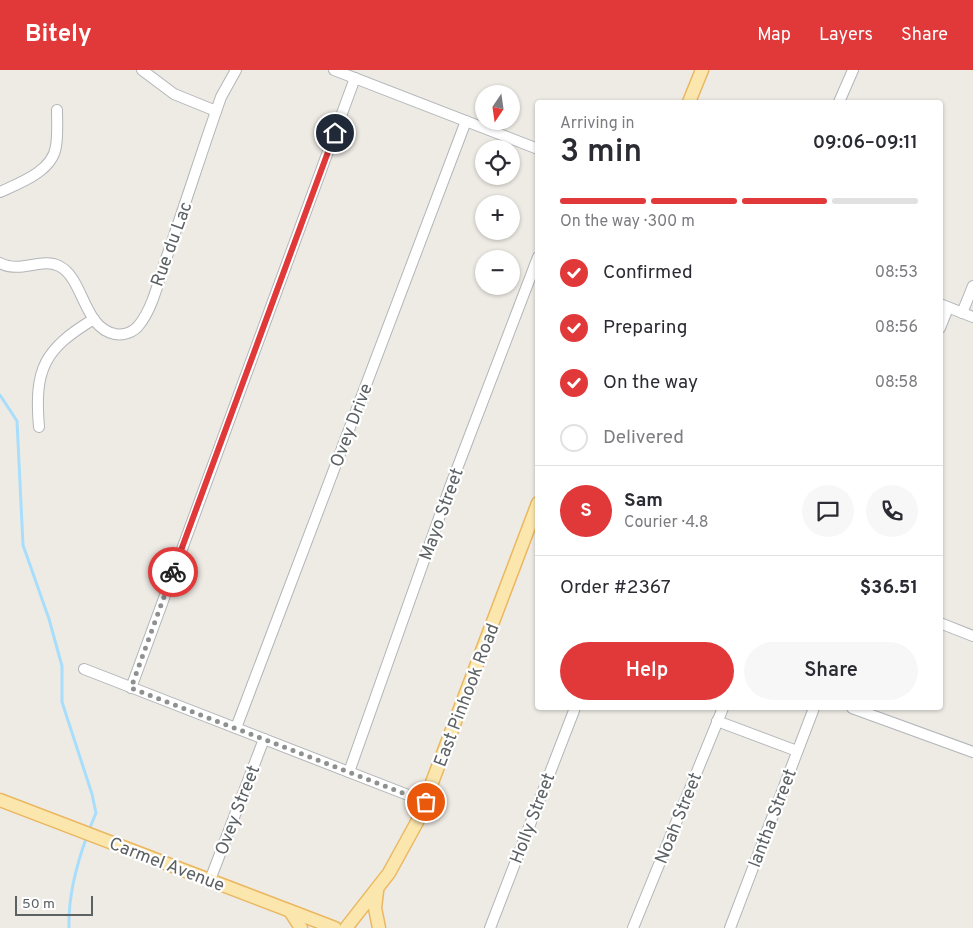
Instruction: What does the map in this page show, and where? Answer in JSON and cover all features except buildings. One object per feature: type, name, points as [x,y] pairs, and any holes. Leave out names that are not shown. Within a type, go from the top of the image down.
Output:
[{"type":"main road","points":[[690,100],[702,70]]},
{"type":"main road","name":"East Pinhook Road","points":[[346,928],[377,889],[401,854],[426,802],[535,511]]},
{"type":"main road","name":"Carmel Avenue","points":[[0,800],[335,928]]},
{"type":"main road","points":[[377,889],[375,908],[379,928]]},
{"type":"main road","points":[[290,912],[301,928]]},
{"type":"street","points":[[142,70],[174,94],[216,111]]},
{"type":"street","name":"Rue du Lac","points":[[0,263],[16,268],[43,264],[58,266],[72,279],[94,319],[106,331],[116,334],[129,332],[136,328],[144,318],[216,111],[228,82],[236,70]]},
{"type":"street","points":[[334,70],[535,148]]},
{"type":"street","points":[[840,100],[853,70]]},
{"type":"street","points":[[131,688],[355,78]]},
{"type":"street","points":[[4,190],[32,177],[53,155],[56,147],[57,110]]},
{"type":"street","name":"Ovey Drive","points":[[236,728],[466,121]]},
{"type":"street","name":"Mayo Street","points":[[349,772],[450,487],[535,265]]},
{"type":"street","points":[[962,313],[973,286]]},
{"type":"street","points":[[944,306],[973,317]]},
{"type":"street","points":[[38,426],[36,394],[47,361],[65,337],[94,319]]},
{"type":"street","points":[[943,624],[973,636]]},
{"type":"street","points":[[84,670],[426,802]]},
{"type":"street","name":"Holly Street","points":[[490,928],[573,710]]},
{"type":"street","name":"Noah Street","points":[[633,928],[722,710]]},
{"type":"street","name":"Iantha Street","points":[[730,928],[813,710]]},
{"type":"street","points":[[858,710],[973,752]]},
{"type":"street","points":[[717,721],[797,751]]},
{"type":"street","name":"Ovey Street","points":[[210,880],[264,739]]},
{"type":"waterway","points":[[0,395],[17,421],[23,545],[49,619],[62,666],[62,702],[92,794],[96,813],[89,830]]},
{"type":"waterway","points":[[69,928],[70,904],[74,881],[87,836]]},
{"type":"way so far","points":[[173,572],[131,688],[426,802]]},
{"type":"route","points":[[173,572],[335,133]]}]
